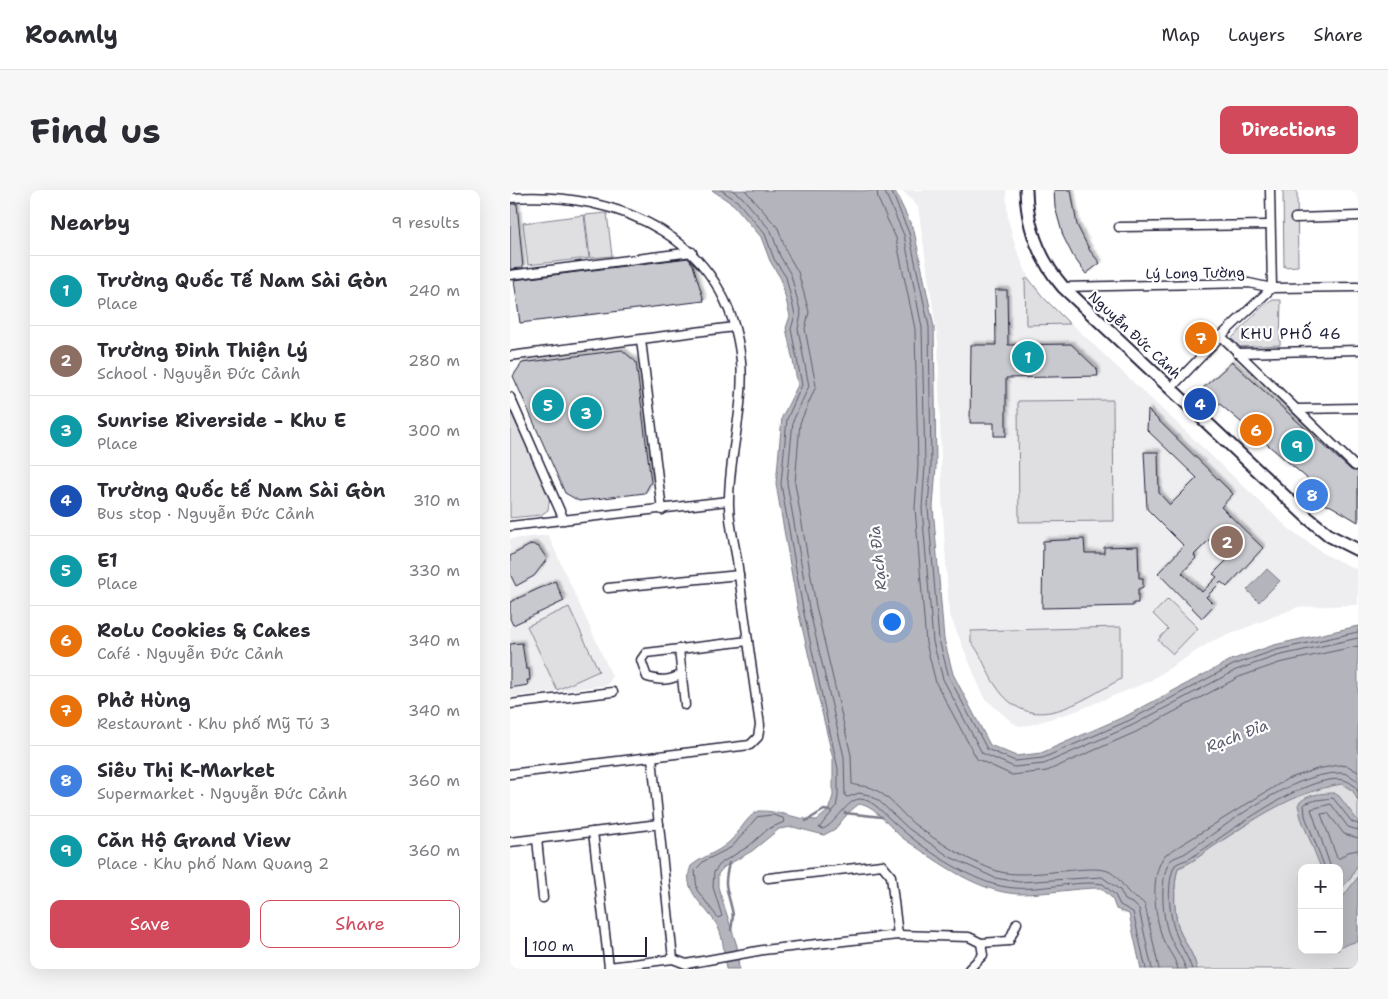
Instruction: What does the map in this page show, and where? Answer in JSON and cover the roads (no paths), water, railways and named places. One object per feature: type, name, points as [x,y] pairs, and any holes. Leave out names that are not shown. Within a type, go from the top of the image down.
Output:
[{"type":"main road","name":"Nguyễn Đức Cảnh","points":[[1026,190],[1028,214],[1037,245],[1050,272],[1063,287],[1308,518],[1330,536],[1358,550]]},
{"type":"street","points":[[1170,389],[1221,336],[1272,288],[1270,190]]},
{"type":"street","points":[[510,198],[553,195],[600,202],[649,220],[671,233],[692,252],[707,269],[718,287],[734,327],[740,360],[741,387],[728,501],[760,725],[758,737],[750,745],[510,774]]},
{"type":"street","points":[[1295,218],[1358,216]]},
{"type":"street","points":[[1119,227],[1270,225]]},
{"type":"street","points":[[510,275],[692,252]]},
{"type":"street","name":"Lý Long Tường","points":[[1063,287],[1248,284],[1272,288],[1358,287]]},
{"type":"street","points":[[510,356],[734,327]]},
{"type":"street","points":[[1221,336],[1355,466],[1358,466]]},
{"type":"street","points":[[641,340],[662,510]]},
{"type":"street","points":[[1237,353],[1358,350]]},
{"type":"street","points":[[510,397],[564,520]]},
{"type":"street","points":[[1298,409],[1358,408]]},
{"type":"street","points":[[510,526],[728,501]]},
{"type":"street","points":[[608,588],[738,575]]},
{"type":"street","points":[[682,674],[670,680],[658,680],[647,677],[641,660],[646,653],[748,642]]},
{"type":"street","points":[[679,649],[685,705]]},
{"type":"street","points":[[510,704],[613,692]]},
{"type":"street","points":[[652,758],[673,959]]},
{"type":"street","points":[[510,842],[659,824]]},
{"type":"street","points":[[593,832],[609,967],[673,959],[686,964],[700,965],[715,959],[763,950],[898,934],[969,936],[981,943],[1009,941],[1016,923]]},
{"type":"street","points":[[536,838],[543,898]]},
{"type":"street","points":[[768,878],[882,865],[891,876],[898,934]]},
{"type":"street","points":[[969,969],[984,955],[981,943]]},
{"type":"water","name":"Rạch Đỉa","points":[[712,190],[895,191],[914,231],[934,327],[936,467],[933,507],[944,639],[953,674],[990,745],[1016,756],[1041,753],[1128,715],[1231,660],[1274,645],[1358,626],[1358,801],[1353,791],[1342,784],[1307,793],[1275,808],[1178,868],[1175,892],[1176,919],[1197,969],[1141,969],[1129,914],[1116,909],[1112,898],[1101,888],[1020,894],[1005,892],[975,883],[901,837],[878,814],[859,804],[849,812],[835,829],[824,835],[793,827],[779,829],[752,851],[724,867],[718,874],[718,887],[737,946],[739,969],[726,969],[723,942],[718,927],[692,892],[689,884],[691,866],[728,843],[749,818],[758,811],[817,820],[828,811],[833,796],[833,759],[798,610],[776,484],[782,417],[798,385],[786,328],[790,316],[781,279],[770,261],[761,237],[734,205]]},
{"type":"water","points":[[1267,569],[1280,581],[1259,602],[1247,590]]},
{"type":"water","points":[[1334,793],[1339,796],[1358,821],[1358,864],[1351,878],[1343,887],[1343,864],[1319,864],[1301,818],[1298,805],[1301,801],[1309,796]]},
{"type":"water","points":[[1358,877],[1358,941],[1343,946],[1343,909],[1343,897]]},
{"type":"waterway","points":[[806,821],[824,810],[830,811]]},
{"type":"waterway","points":[[845,813],[882,817]]},
{"type":"waterway","points":[[729,863],[726,883],[733,912],[731,930]]},
{"type":"place","name":"Phở Hùng","points":[[1201,338]]},
{"type":"place","name":"Trường Quốc Tế Nam Sài Gòn","points":[[1028,357]]},
{"type":"place","name":"Trường Quốc tế Nam Sài Gòn","points":[[1200,404]]},
{"type":"place","name":"E1","points":[[548,405]]},
{"type":"place","name":"Sunrise Riverside - Khu E","points":[[586,413]]},
{"type":"place","name":"RoLu Cookies & Cakes","points":[[1256,430]]},
{"type":"place","name":"Căn Hộ Grand View","points":[[1297,446]]},
{"type":"place","name":"Siêu Thị K-Market","points":[[1312,495]]},
{"type":"place","name":"Trường Đinh Thiện Lý","points":[[1227,542]]},
{"type":"district","name":"KHU PHỐ 46","points":[[1291,334]]}]
